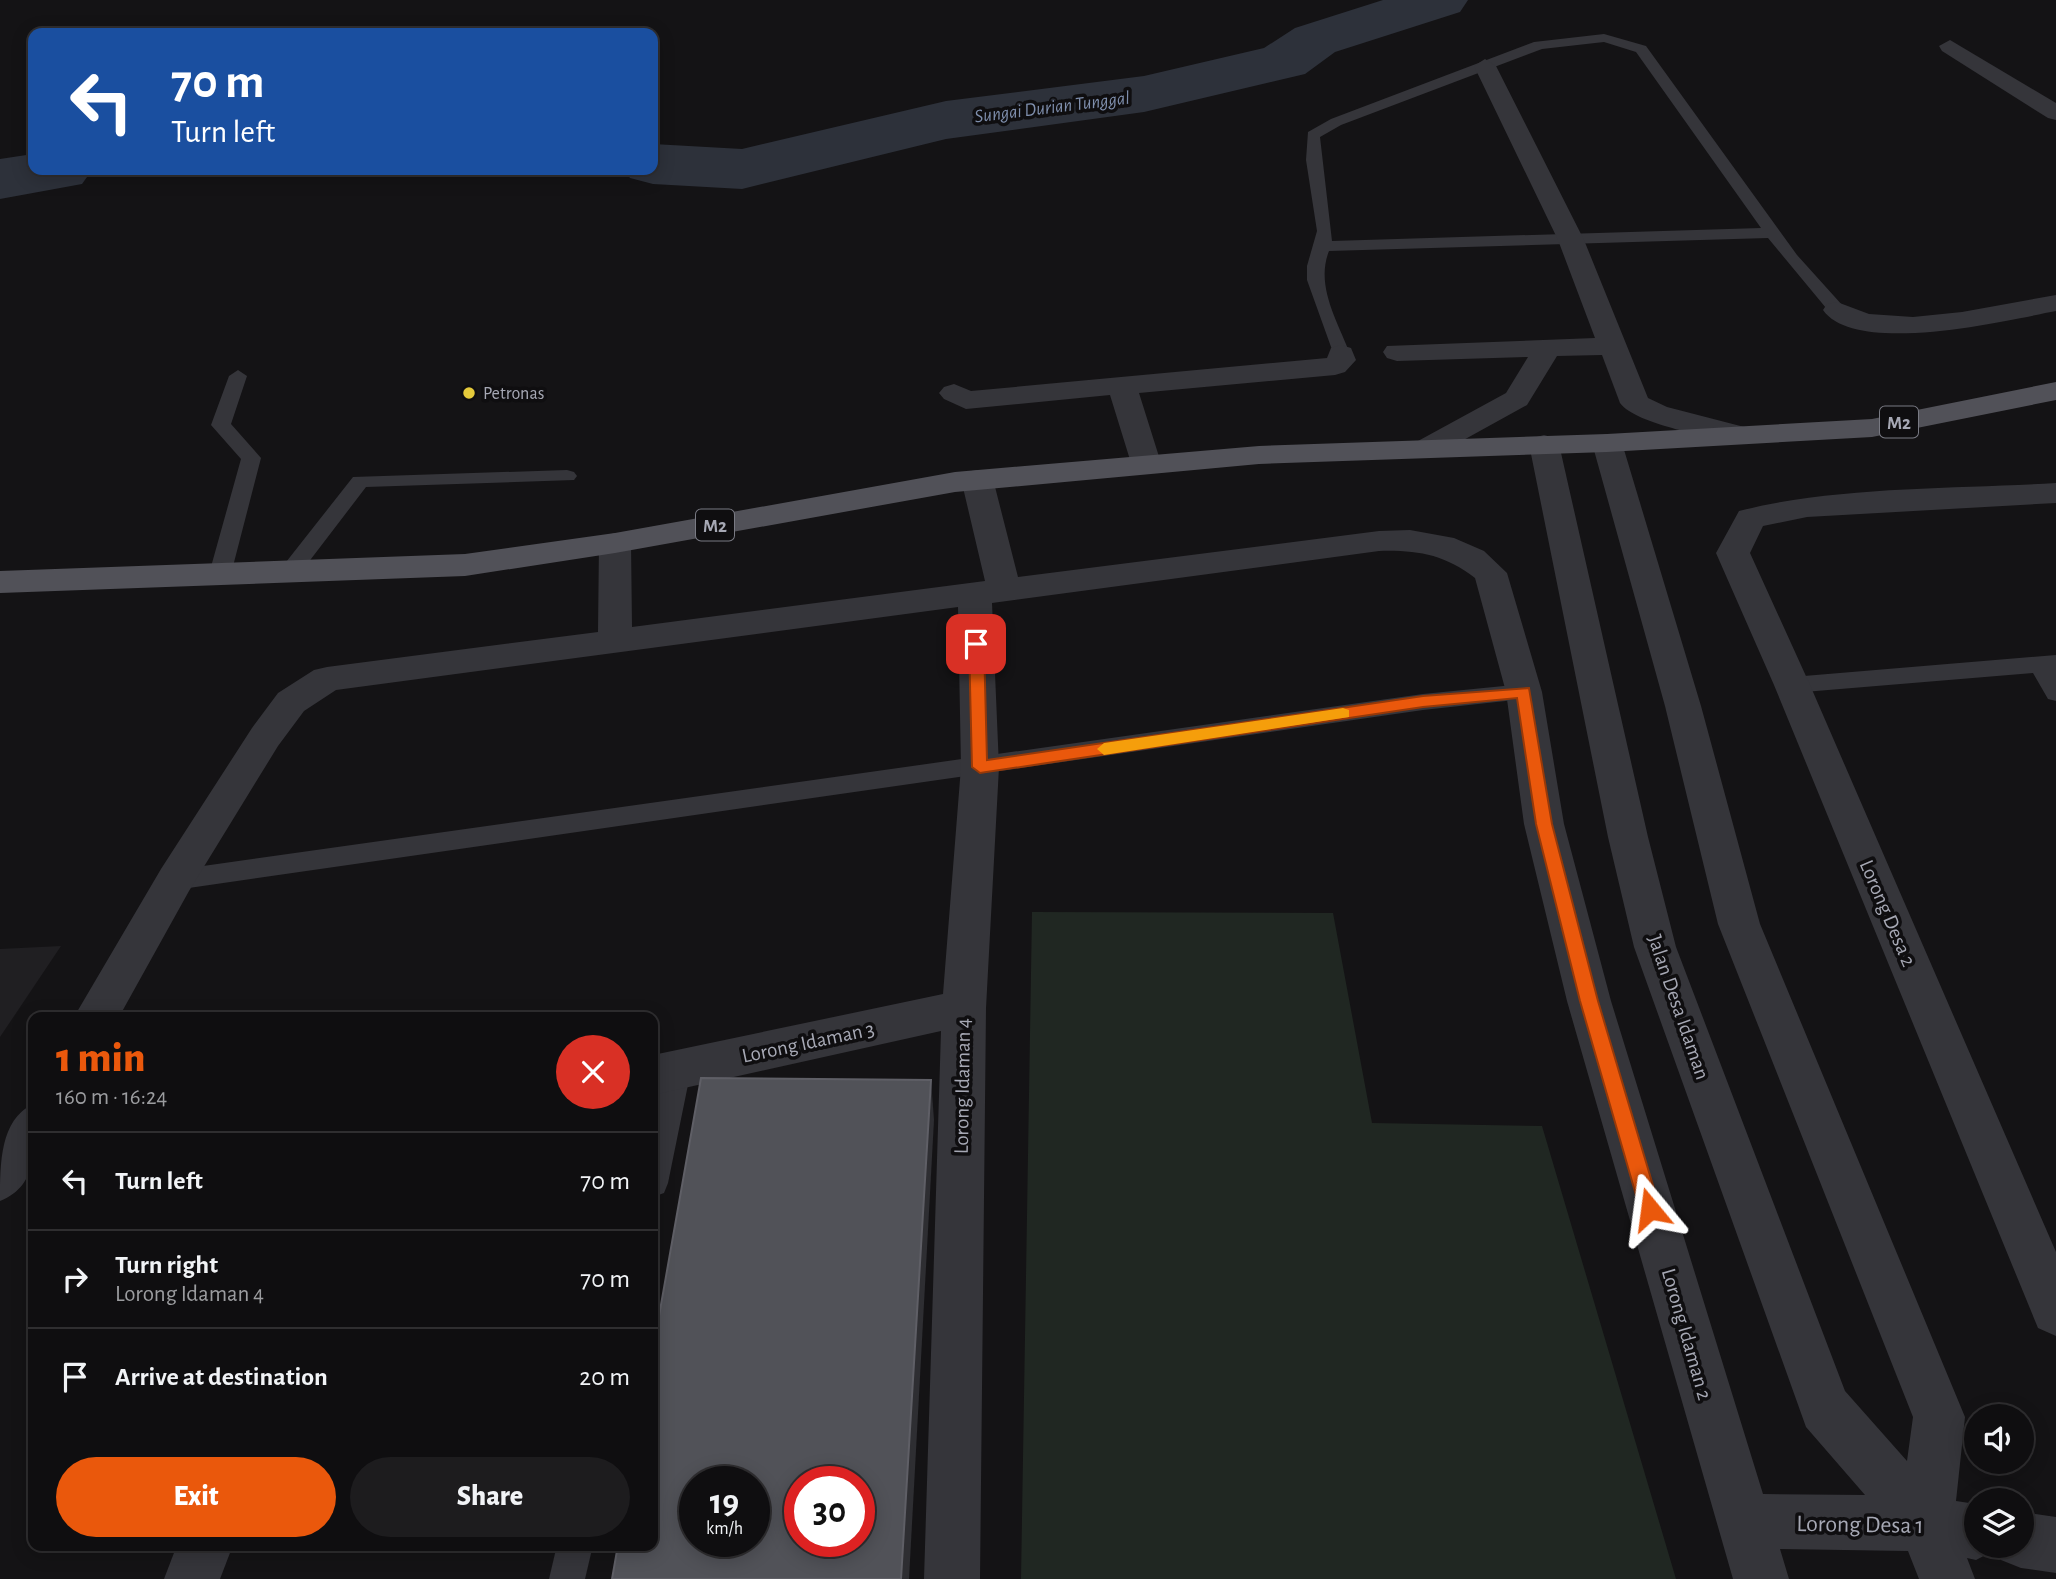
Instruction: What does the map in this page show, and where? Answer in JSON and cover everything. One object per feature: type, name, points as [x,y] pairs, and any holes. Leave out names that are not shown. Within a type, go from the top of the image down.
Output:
[{"type":"main road","name":"M2","points":[[0,582],[465,565],[615,543],[977,479],[1146,463],[1429,447],[1607,443],[1872,428],[2056,391]]},
{"type":"street","points":[[1950,46],[2056,113]]},
{"type":"street","points":[[1485,66],[1572,240],[1635,403],[1656,413],[1741,435]]},
{"type":"street","points":[[1837,310],[1867,322],[1896,325],[1928,323],[2056,303]]},
{"type":"street","points":[[1397,352],[1611,346]]},
{"type":"street","points":[[1429,447],[1517,399],[1547,348]]},
{"type":"street","points":[[954,393],[966,400],[1335,366],[1342,360],[1340,354]]},
{"type":"street","points":[[1122,386],[1146,463]]},
{"type":"street","name":"Jalan Desa Idaman","points":[[1607,443],[1684,706],[1739,925],[1940,1416],[1951,1528],[1947,1579]]},
{"type":"street","name":"Jalan Desa Idaman","points":[[1544,444],[1628,837],[1656,947],[1825,1408],[1951,1528]]},
{"type":"street","name":"Lorong Idaman 4","points":[[952,1579],[964,1008],[989,592],[977,479]]},
{"type":"street","name":"Lorong Desa 2","points":[[2056,493],[1807,507],[1750,518],[1733,553],[1792,685],[2056,1311]]},
{"type":"street","name":"Lorong Idaman 2","points":[[99,1012],[175,880],[265,737],[291,702],[327,679],[1379,541],[1410,540],[1442,545],[1472,559],[1490,573],[1524,692],[1544,824],[1586,989],[1761,1579]]},
{"type":"street","points":[[615,543],[615,641]]},
{"type":"street","name":"Lorong Idaman 3","points":[[665,1072],[964,1008]]},
{"type":"street","name":"Lorong Desa 1","points":[[1743,1521],[1951,1528]]},
{"type":"street","points":[[2034,1542],[2056,1545]]},
{"type":"street","points":[[192,1579],[203,1551]]},
{"type":"lane","points":[[1340,354],[1314,275],[1316,260],[1325,246],[1312,160],[1313,135],[1336,122],[1539,45],[1573,40],[1609,37],[1641,49],[1800,270],[1837,310]]},
{"type":"lane","points":[[1325,246],[1773,233]]},
{"type":"lane","points":[[220,574],[251,458],[221,425],[238,376]]},
{"type":"lane","points":[[290,571],[360,481],[567,476]]},
{"type":"lane","points":[[1792,685],[2048,665],[2056,693]]},
{"type":"lane","points":[[175,880],[1423,702],[1524,692]]},
{"type":"lane","points":[[658,1137],[665,1072]]},
{"type":"lane","points":[[567,1579],[574,1551]]},
{"type":"shaded area","points":[[1032,912],[1333,913],[1372,1123],[1542,1126],[1676,1579],[1021,1579]]},
{"type":"shaded area","points":[[61,946],[0,1037],[0,949]]},
{"type":"building","points":[[701,1078],[931,1080],[901,1579],[612,1579],[617,1551],[658,1551],[658,1322]]},
{"type":"waterway","name":"Sungai Durian Tunggal","points":[[658,164],[742,169],[946,120],[1144,94],[1284,61],[1315,40],[1440,0]]},
{"type":"waterway","name":"Sungai Durian Tunggal","points":[[0,179],[28,175]]},
{"type":"slow traffic","points":[[1104,749],[1343,714]]},
{"type":"place","name":"Petronas","points":[[469,393]]},
{"type":"route","points":[[976,644],[980,767],[1423,702],[1524,692],[1544,824],[1589,1001],[1650,1209]]}]
